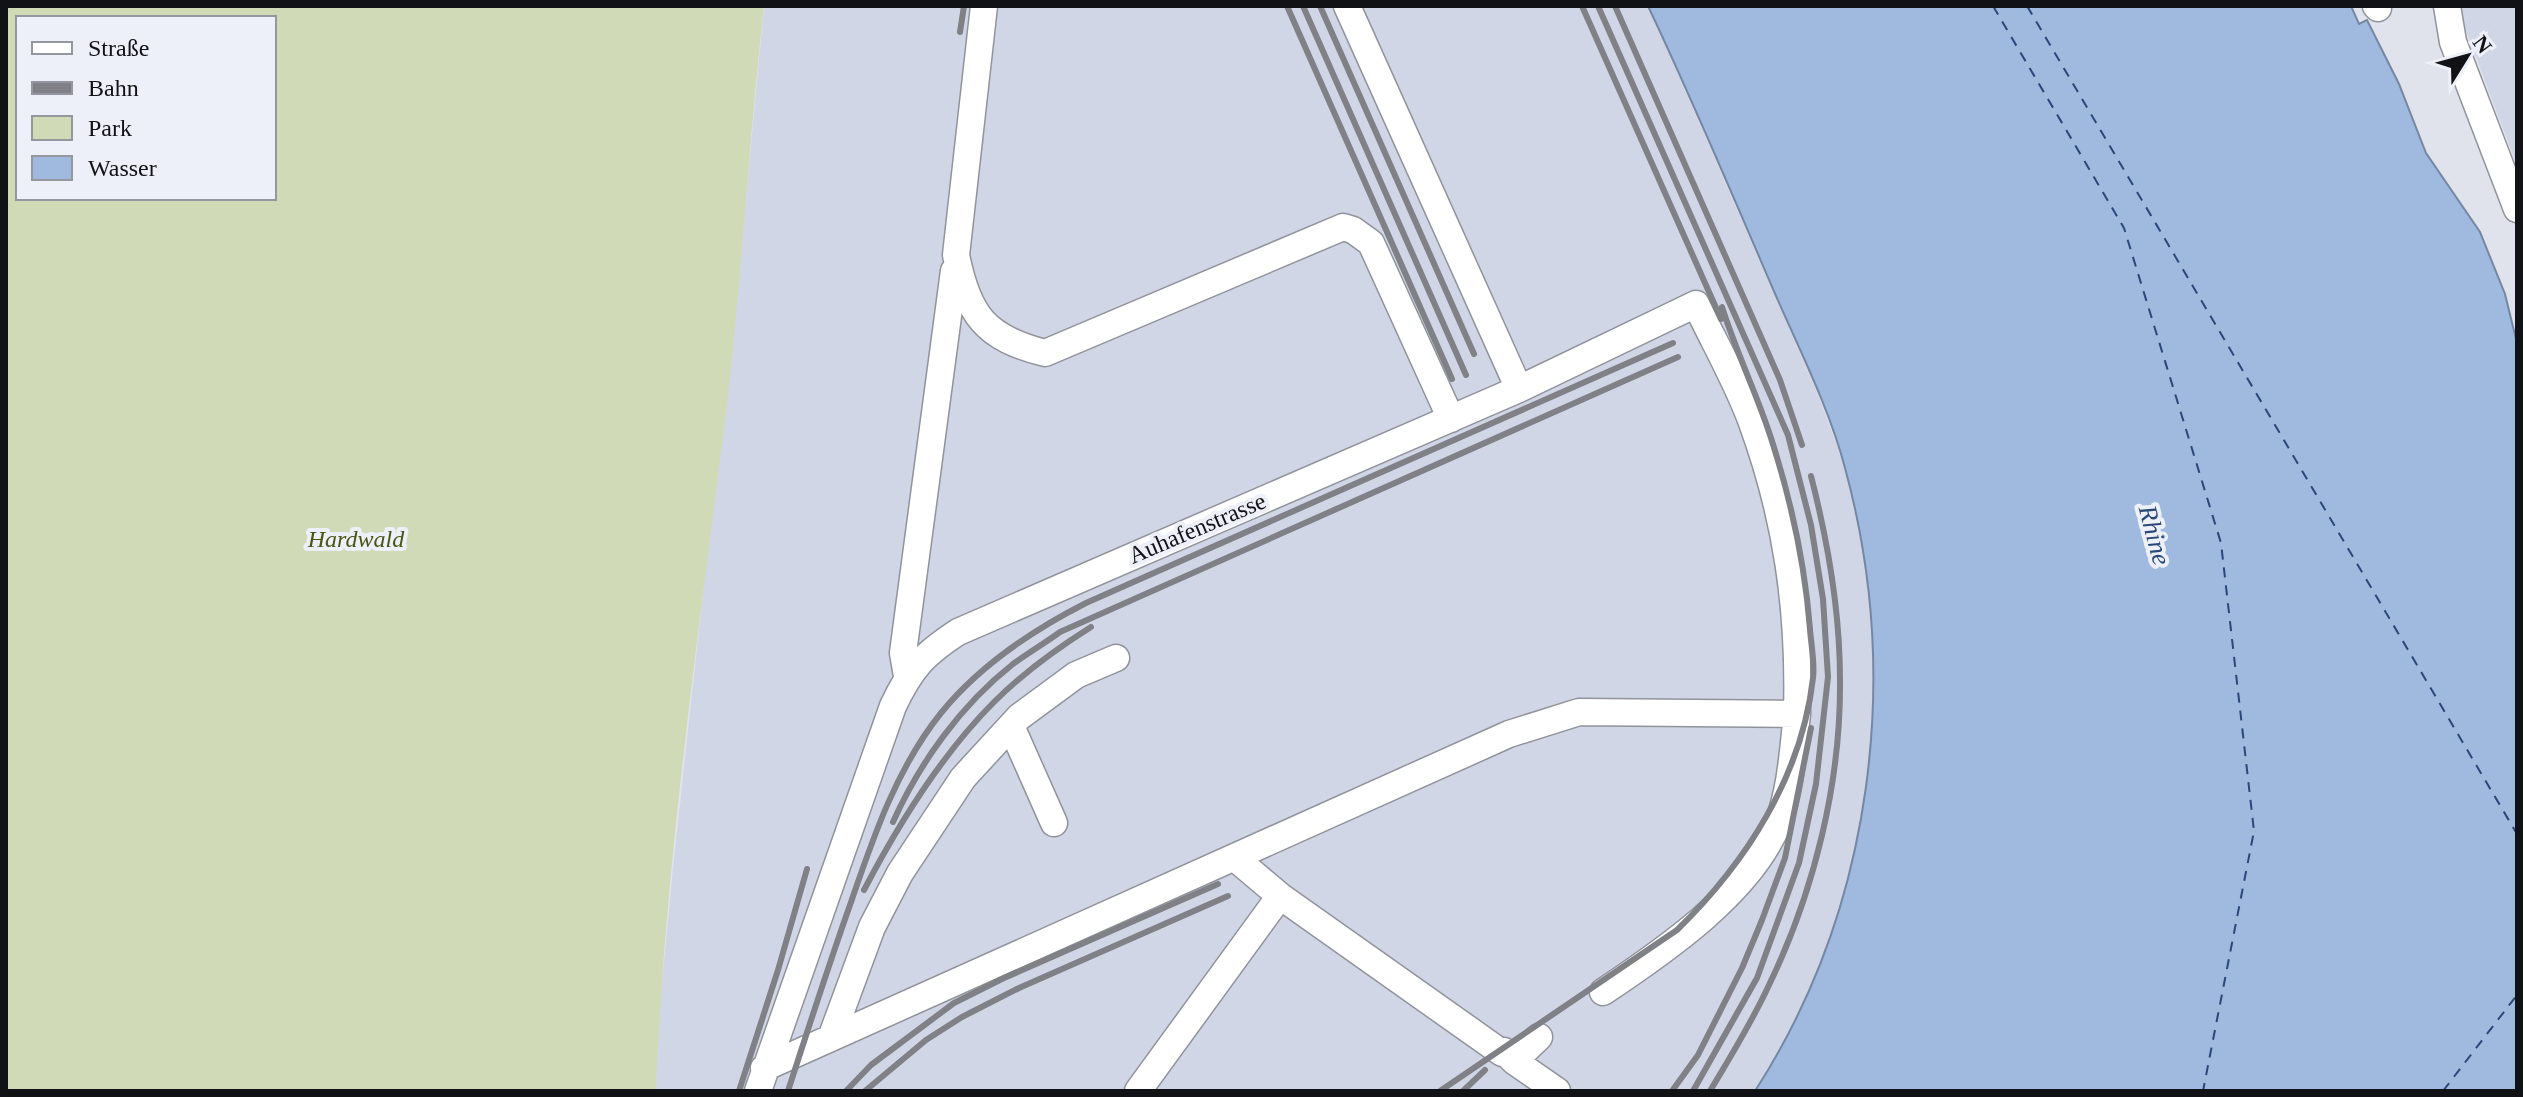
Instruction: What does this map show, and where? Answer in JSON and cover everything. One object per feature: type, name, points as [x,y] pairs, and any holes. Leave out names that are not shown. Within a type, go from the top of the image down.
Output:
[{"type":"street","points":[[907,676],[903,653],[956,255],[984,6]]},
{"type":"street","points":[[1347,6],[1519,389]]},
{"type":"street","points":[[2447,6],[2453,42],[2517,209]]},
{"type":"street","points":[[956,255],[963,291],[977,315],[997,336],[1045,353],[1343,227],[1353,230],[1371,243],[1451,419]]},
{"type":"street","name":"Auhafenstrasse","points":[[761,1079],[889,717],[907,676],[930,650],[958,632],[1519,389],[1696,304],[1750,417],[1773,483],[1795,599],[1799,660],[1797,714]]},
{"type":"street","points":[[831,1038],[872,927],[900,873],[963,778],[1019,717],[1076,675],[1116,658]]},
{"type":"street","points":[[761,1079],[831,1038],[1509,734],[1579,712],[1797,714],[1785,799],[1763,851],[1735,885],[1666,950],[1603,992]]},
{"type":"street","points":[[1011,726],[1054,823]]},
{"type":"street","points":[[1235,858],[1280,896],[1557,1091]]},
{"type":"street","points":[[1138,1091],[1280,896]]},
{"type":"street","points":[[1514,1061],[1539,1037]]},
{"type":"shaded area","points":[[764,6],[1648,6],[1817,392],[1844,465],[1870,591],[1874,660],[1872,745],[1855,850],[1815,976],[1793,1027],[1755,1091],[656,1091],[659,1013],[673,869],[727,402]]},
{"type":"shaded area","points":[[2460,6],[2517,6],[2517,165],[2466,31]]},
{"type":"green space","name":"Hardwald","points":[[6,6],[764,6],[727,404],[675,833],[656,1091],[6,1091]]},
{"type":"water","name":"Rhine","points":[[1648,6],[2351,6],[2359,24],[2367,20],[2399,84],[2426,153],[2480,232],[2505,294],[2517,343],[2517,1091],[1755,1091],[1795,1020],[1827,946],[1850,869],[1866,789],[1873,709],[1872,628],[1862,547],[1845,468],[1831,422]]},
{"type":"ferry route","points":[[1993,6],[2124,228],[2221,543],[2254,831],[2203,1091]]},
{"type":"ferry route","points":[[2027,6],[2517,834]]},
{"type":"ferry route","points":[[2443,1091],[2517,995]]},
{"type":"railway","points":[[960,32],[964,6]]},
{"type":"railway","points":[[1287,6],[1452,379]]},
{"type":"railway","points":[[1303,6],[1466,375]]},
{"type":"railway","points":[[1320,6],[1474,354]]},
{"type":"railway","points":[[1582,6],[1721,319]]},
{"type":"railway","points":[[1598,6],[1788,435],[1811,525],[1823,599],[1828,677],[1816,784],[1799,863],[1757,978],[1693,1091]]},
{"type":"railway","points":[[1615,6],[1780,380],[1802,445]]},
{"type":"railway","points":[[1440,1091],[1677,930],[1726,876],[1747,847],[1767,816],[1797,749],[1807,714],[1813,672],[1801,557],[1771,438],[1722,307]]},
{"type":"railway","points":[[788,1091],[868,855],[898,781],[941,713],[990,664],[1026,637],[1086,603],[1673,343]]},
{"type":"railway","points":[[893,822],[929,756],[959,716],[1013,664],[1060,632],[1678,357]]},
{"type":"railway","points":[[1710,1091],[1756,1012],[1785,949],[1812,875],[1830,797],[1839,719],[1838,628],[1832,576],[1811,476]]},
{"type":"railway","points":[[864,890],[922,791],[975,722],[1028,671],[1091,627]]},
{"type":"railway","points":[[1672,1091],[1698,1055],[1742,968],[1762,920],[1785,858],[1811,728]]},
{"type":"railway","points":[[739,1091],[807,869]]},
{"type":"railway","points":[[846,1091],[871,1065],[954,1003],[1218,884]]},
{"type":"railway","points":[[865,1091],[926,1040],[962,1017],[1019,988],[1228,896]]},
{"type":"railway","points":[[1463,1091],[1485,1070]]}]
